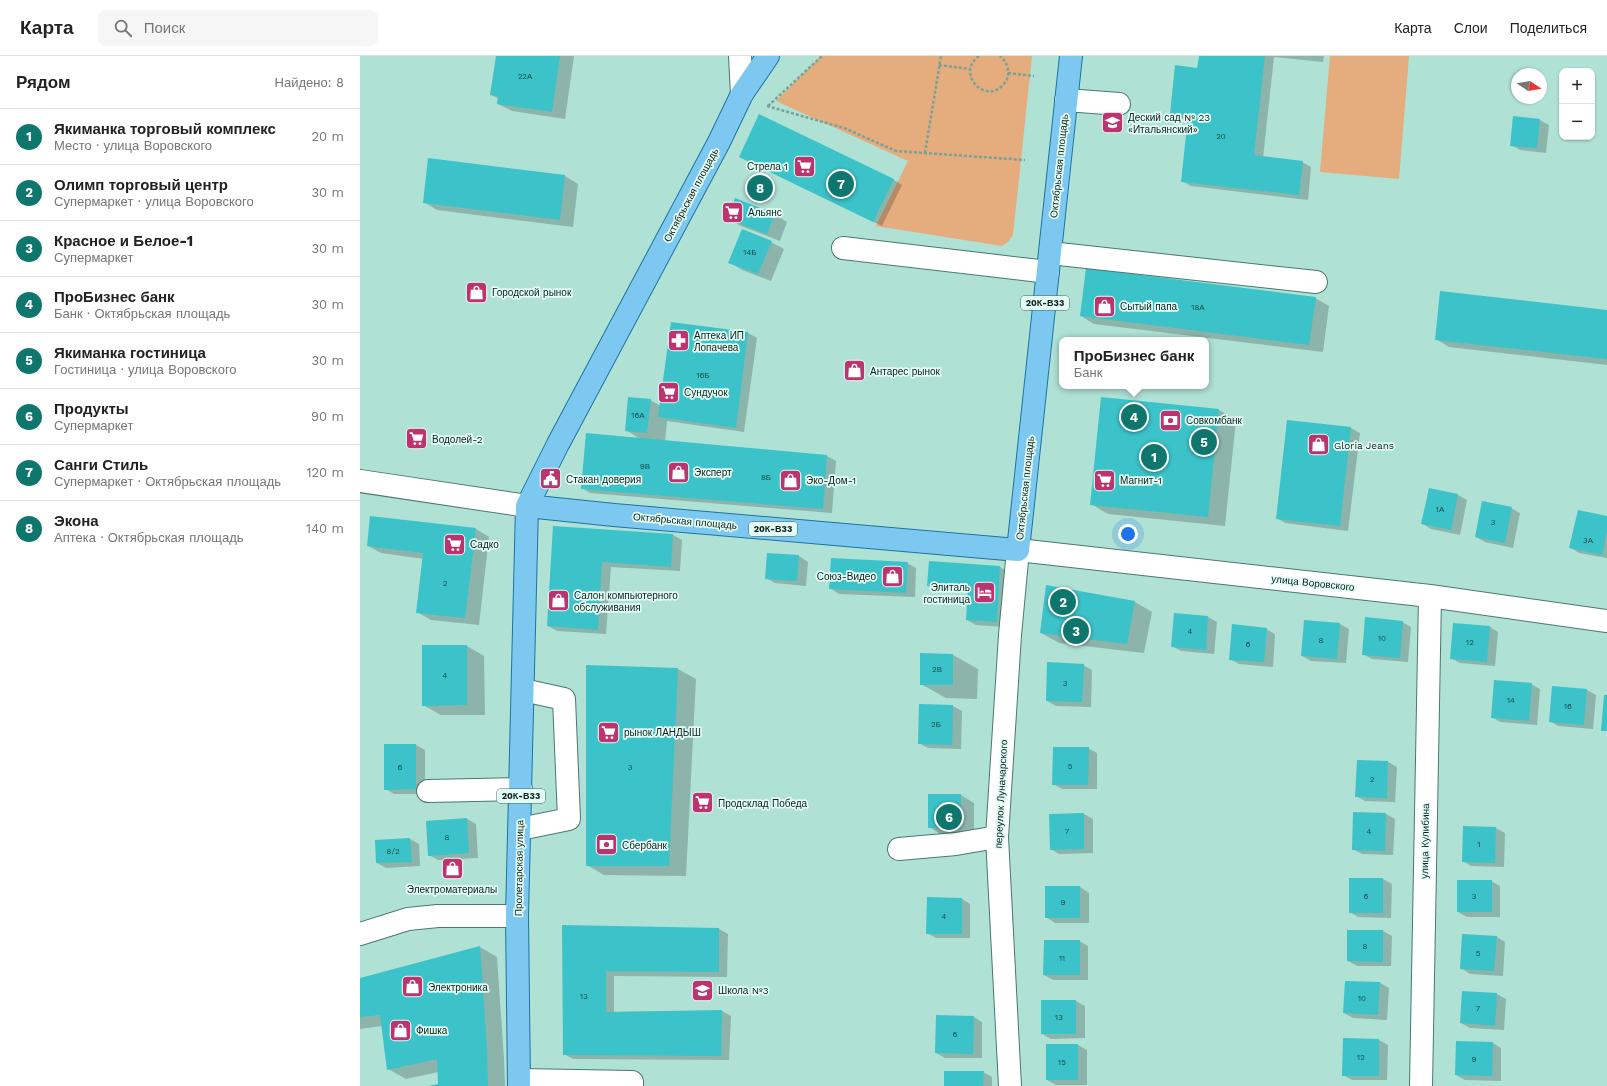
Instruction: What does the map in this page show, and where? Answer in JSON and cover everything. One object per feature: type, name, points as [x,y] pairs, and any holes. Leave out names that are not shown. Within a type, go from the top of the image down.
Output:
[{"type":"main road","name":"Октябрьская площадь","points":[[768,56],[742,94],[719,142],[562,437],[527,506],[1018,550],[1071,56]]},
{"type":"main road","name":"Пролетарская улица","points":[[520,1083],[517,916],[527,506]]},
{"type":"street","points":[[740,56],[742,94]]},
{"type":"street","points":[[1066,100],[1119,104]]},
{"type":"street","points":[[844,248],[1316,282]]},
{"type":"street","name":"Октябрьская площадь","points":[[360,481],[527,506]]},
{"type":"street","name":"улица Воровского","points":[[1018,550],[1430,596],[1607,621]]},
{"type":"street","name":"переулок Луначарского","points":[[1010,1086],[997,837],[1010,635],[1018,550]]},
{"type":"street","name":"улица Кулибина","points":[[1421,1086],[1430,596]]},
{"type":"street","points":[[520,829],[569,820],[564,699],[523,690]]},
{"type":"street","points":[[428,791],[521,790]]},
{"type":"street","points":[[899,849],[956,844],[997,837]]},
{"type":"street","points":[[360,934],[408,919],[438,916],[517,916]]},
{"type":"street","points":[[520,1083],[632,1082],[632,1086]]},
{"type":"path","points":[[822,56],[767,106],[844,128],[896,151],[1025,160]]},
{"type":"path","points":[[925,153],[941,56]]},
{"type":"path","points":[[979,56],[972,62],[970,75],[976,86],[987,91],[999,89],[1007,80],[1008,73],[1005,61],[1000,56]]},
{"type":"path","points":[[939,65],[970,69]]},
{"type":"path","points":[[1008,73],[1034,76]]},
{"type":"shaded area","points":[[821,56],[1032,56],[1013,235],[1008,242],[1002,246],[876,226],[908,161],[776,101]]},
{"type":"shaded area","points":[[1330,56],[1409,56],[1399,179],[1320,172]]},
{"type":"building","points":[[496,56],[560,56],[552,112],[497,104],[498,96],[490,95]]},
{"type":"building","points":[[1199,56],[1265,56],[1254,155],[1303,161],[1299,195],[1181,182],[1188,116],[1170,114],[1175,65],[1197,68]]},
{"type":"building","points":[[759,114],[894,179],[873,222],[739,157]]},
{"type":"building","points":[[1513,116],[1540,119],[1537,148],[1510,146]]},
{"type":"building","points":[[428,158],[565,175],[560,220],[423,203]]},
{"type":"building","points":[[735,198],[775,214],[767,234],[727,219]]},
{"type":"building","points":[[742,229],[772,241],[758,274],[728,263]]},
{"type":"building","points":[[1086,268],[1316,297],[1309,345],[1080,316]]},
{"type":"building","points":[[1440,291],[1607,310],[1607,359],[1435,340]]},
{"type":"building","points":[[671,322],[748,332],[736,428],[658,417]]},
{"type":"building","points":[[628,397],[651,399],[647,433],[625,431]]},
{"type":"building","points":[[1101,397],[1219,409],[1208,517],[1090,505]]},
{"type":"building","points":[[1287,420],[1351,427],[1340,526],[1276,519]]},
{"type":"building","points":[[586,433],[827,455],[823,509],[581,489]]},
{"type":"building","points":[[1429,488],[1458,494],[1451,530],[1421,524]]},
{"type":"building","points":[[1482,501],[1512,507],[1505,543],[1475,537]]},
{"type":"building","points":[[1578,510],[1607,516],[1607,531],[1602,555],[1569,548]]},
{"type":"building","points":[[370,516],[476,528],[465,618],[416,613],[423,553],[367,546]]},
{"type":"building","points":[[553,526],[673,534],[671,567],[602,562],[598,630],[547,626]]},
{"type":"building","points":[[767,553],[799,555],[797,581],[765,579]]},
{"type":"building","points":[[831,558],[908,562],[906,593],[829,589]]},
{"type":"building","points":[[929,561],[1000,566],[997,622],[966,620],[968,588],[927,586]]},
{"type":"building","points":[[1046,585],[1135,601],[1127,644],[1040,633]]},
{"type":"building","points":[[1174,613],[1208,616],[1206,650],[1171,647]]},
{"type":"building","points":[[1365,617],[1403,621],[1400,658],[1362,655]]},
{"type":"building","points":[[1304,620],[1340,623],[1337,659],[1301,656]]},
{"type":"building","points":[[1453,623],[1490,626],[1487,662],[1450,659]]},
{"type":"building","points":[[1232,624],[1267,628],[1264,662],[1229,660]]},
{"type":"building","points":[[422,645],[467,645],[467,705],[422,706]]},
{"type":"building","points":[[920,653],[953,654],[953,685],[920,685]]},
{"type":"building","points":[[1047,662],[1084,664],[1082,702],[1046,701]]},
{"type":"building","points":[[586,665],[678,668],[669,866],[586,866]]},
{"type":"building","points":[[1494,680],[1532,683],[1529,721],[1491,718]]},
{"type":"building","points":[[1552,686],[1587,689],[1584,725],[1549,722]]},
{"type":"building","points":[[1604,695],[1607,695],[1607,731],[1601,731]]},
{"type":"building","points":[[919,704],[953,705],[952,745],[918,744]]},
{"type":"building","points":[[384,744],[416,744],[416,789],[384,790]]},
{"type":"building","points":[[1053,747],[1089,747],[1088,785],[1052,785]]},
{"type":"building","points":[[1357,760],[1388,761],[1387,798],[1355,797]]},
{"type":"building","points":[[928,794],[961,794],[961,828],[928,828]]},
{"type":"building","points":[[1353,812],[1386,813],[1385,851],[1352,850]]},
{"type":"building","points":[[1084,813],[1084,849],[1050,850],[1049,814]]},
{"type":"building","points":[[467,818],[469,853],[428,856],[426,821]]},
{"type":"building","points":[[1463,826],[1496,827],[1495,863],[1462,862]]},
{"type":"building","points":[[410,838],[412,862],[376,863],[375,840]]},
{"type":"building","points":[[1349,878],[1383,878],[1383,913],[1349,913]]},
{"type":"building","points":[[1457,880],[1492,880],[1492,912],[1457,912]]},
{"type":"building","points":[[1045,886],[1080,886],[1080,918],[1045,918]]},
{"type":"building","points":[[927,897],[962,898],[962,934],[926,934]]},
{"type":"building","points":[[562,925],[719,928],[719,972],[606,971],[606,1012],[722,1010],[721,1056],[563,1055]]},
{"type":"building","points":[[1347,930],[1383,930],[1383,962],[1347,961]]},
{"type":"building","points":[[1462,934],[1497,936],[1494,971],[1460,969]]},
{"type":"building","points":[[1044,940],[1080,940],[1080,975],[1043,975]]},
{"type":"building","points":[[480,946],[488,1086],[429,1086],[438,1084],[437,1059],[387,1070],[380,1015],[360,1017],[360,978]]},
{"type":"building","points":[[1345,981],[1380,982],[1378,1015],[1343,1013]]},
{"type":"building","points":[[1462,991],[1497,993],[1495,1026],[1460,1023]]},
{"type":"building","points":[[1041,1000],[1076,1000],[1076,1034],[1041,1034]]},
{"type":"building","points":[[936,1015],[974,1016],[973,1054],[935,1053]]},
{"type":"building","points":[[1343,1038],[1379,1039],[1379,1076],[1342,1076]]},
{"type":"building","points":[[1456,1041],[1493,1042],[1492,1076],[1455,1075]]},
{"type":"building","points":[[1046,1044],[1078,1044],[1078,1080],[1046,1080]]},
{"type":"building","points":[[944,1071],[984,1071],[983,1086],[944,1086]]},
{"type":"place","name":"Деский сад № 23 «Итальянский»","points":[[1113,123]]},
{"type":"place","name":"Стрела 1","points":[[804,166]]},
{"type":"place","name":"Санги Стиль","points":[[841,184]]},
{"type":"place","name":"Экона","points":[[760,188]]},
{"type":"place","name":"Альянс","points":[[733,212]]},
{"type":"place","name":"Городской рынок","points":[[477,292]]},
{"type":"place","name":"Сытый папа","points":[[1105,306]]},
{"type":"place","name":"Аптека ИП Лопачева","points":[[678,341]]},
{"type":"place","name":"Антарес рынок","points":[[854,371]]},
{"type":"place","name":"Сундучок","points":[[668,392]]},
{"type":"place","name":"ПроБизнес банк","points":[[1134,417]]},
{"type":"place","name":"Совкомбанк","points":[[1170,420]]},
{"type":"place","name":"Водолей-2","points":[[416,439]]},
{"type":"place","name":"Якиманка гостиница","points":[[1204,442]]},
{"type":"place","name":"Gloria Jeans","points":[[1319,445]]},
{"type":"place","name":"Якиманка торговый комплекс","points":[[1154,457]]},
{"type":"place","name":"Эксперт","points":[[678,472]]},
{"type":"place","name":"Стакан доверия","points":[[550,479]]},
{"type":"place","name":"Эко-Дом-1","points":[[790,480]]},
{"type":"place","name":"Магнит-1","points":[[1104,480]]},
{"type":"place","name":"Садко","points":[[454,544]]},
{"type":"place","name":"Союз-Видео","points":[[892,576]]},
{"type":"place","name":"Элиталь гостиница","points":[[985,593]]},
{"type":"place","name":"Салон компьютерного обслуживания","points":[[559,601]]},
{"type":"place","name":"Олимп торговый центр","points":[[1063,602]]},
{"type":"place","name":"Красное и Белое-1","points":[[1076,631]]},
{"type":"place","name":"рынок ЛАНДЫШ","points":[[609,732]]},
{"type":"place","name":"Продсклад Победа","points":[[703,803]]},
{"type":"place","name":"Продукты","points":[[949,817]]},
{"type":"place","name":"Сбербанк","points":[[606,845]]},
{"type":"place","name":"Электроматериалы","points":[[452,869]]},
{"type":"place","name":"Электроника","points":[[413,987]]},
{"type":"place","name":"Школа №3","points":[[702,990]]},
{"type":"place","name":"Фишка","points":[[401,1030]]}]
